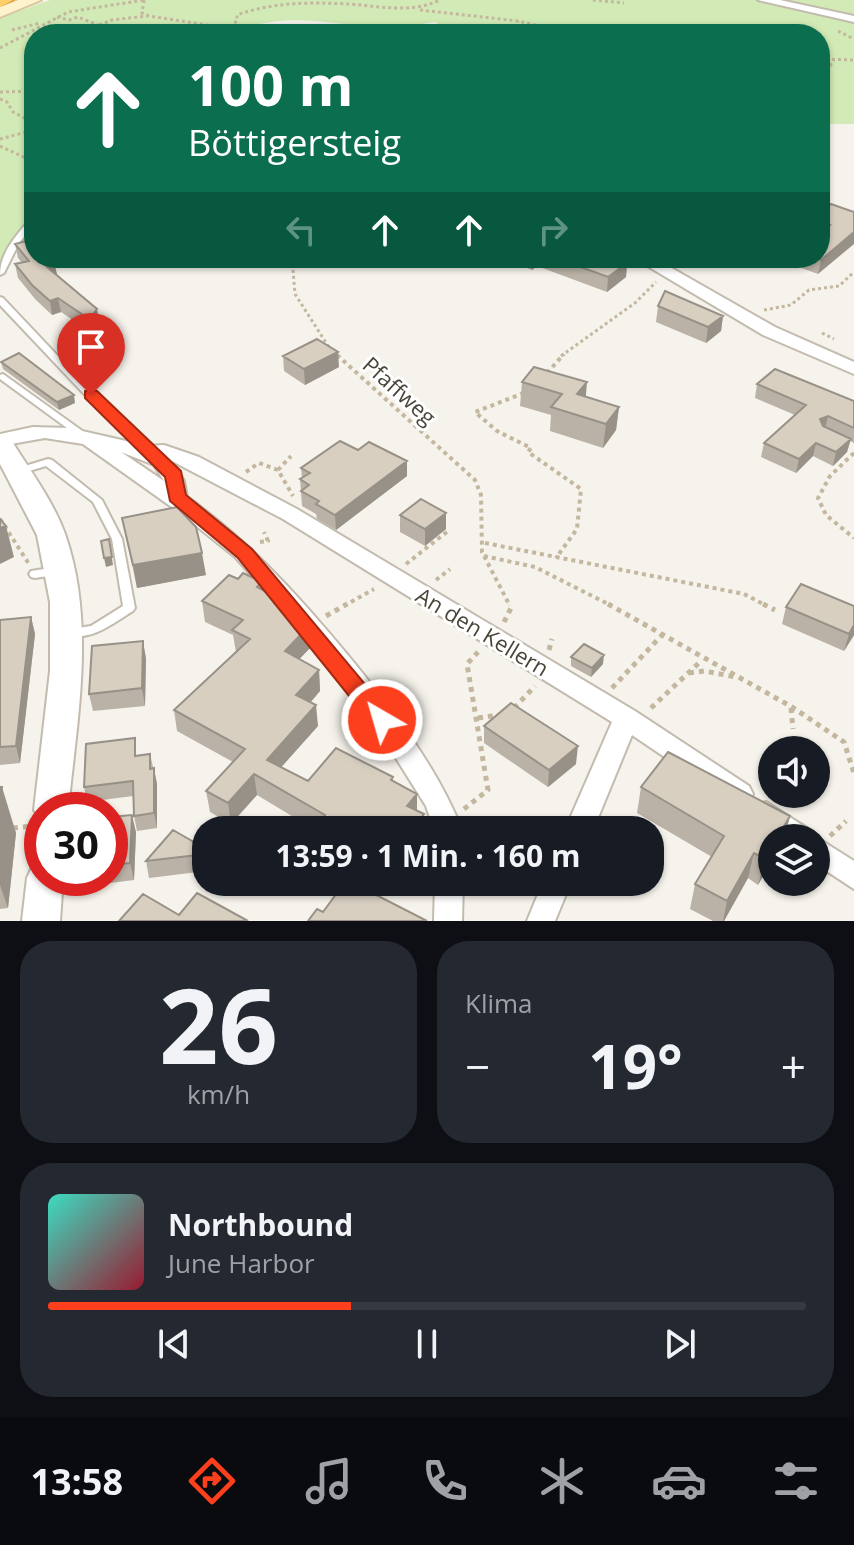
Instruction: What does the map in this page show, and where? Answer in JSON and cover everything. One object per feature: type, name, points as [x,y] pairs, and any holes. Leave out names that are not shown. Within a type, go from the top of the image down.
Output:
[{"type":"main road","points":[[0,12],[33,0]]},
{"type":"street","points":[[764,0],[854,19]]},
{"type":"street","points":[[660,268],[748,319],[854,369]]},
{"type":"street","name":"An den Kellern","points":[[0,441],[33,432],[164,451],[192,461],[288,513],[601,702],[780,824]]},
{"type":"street","points":[[89,440],[177,497],[245,553],[314,633],[416,764],[445,816]]},
{"type":"street","points":[[0,441],[46,522],[48,572],[67,634],[53,792]]},
{"type":"street","points":[[151,451],[174,475],[177,497]]},
{"type":"street","points":[[585,816],[630,720]]},
{"type":"street","points":[[830,850],[854,877]]},
{"type":"street","points":[[41,921],[43,896]]},
{"type":"street","points":[[448,921],[449,896]]},
{"type":"street","points":[[541,921],[551,896]]},
{"type":"lane","points":[[0,273],[15,242],[24,232]]},
{"type":"lane","points":[[0,300],[105,411],[151,451]]},
{"type":"lane","points":[[3,377],[89,440]]},
{"type":"lane","points":[[17,472],[48,462],[97,500],[117,539],[129,608],[94,630],[67,634]]},
{"type":"path","points":[[36,24],[94,2],[144,0],[142,13],[149,16],[201,24]]},
{"type":"path","points":[[274,0],[274,7]]},
{"type":"path","points":[[416,10],[440,0]]},
{"type":"path","points":[[593,0],[624,3]]},
{"type":"path","points":[[231,24],[241,13],[274,7],[359,4],[531,24]]},
{"type":"path","points":[[55,17],[69,20],[83,15],[70,11]]},
{"type":"path","points":[[78,17],[108,22],[149,16]]},
{"type":"path","points":[[94,24],[91,23],[95,21]]},
{"type":"path","points":[[104,24],[108,22]]},
{"type":"path","points":[[12,30],[24,27]]},
{"type":"path","points":[[0,48],[24,33]]},
{"type":"path","points":[[830,60],[854,60]]},
{"type":"path","points":[[830,66],[834,60]]},
{"type":"path","points":[[0,92],[24,91]]},
{"type":"path","points":[[0,99],[24,120]]},
{"type":"path","points":[[0,139],[24,130]]},
{"type":"path","points":[[0,146],[24,157]]},
{"type":"path","name":"Pfaffweg","points":[[293,268],[295,294],[326,345],[475,480],[481,495],[484,556]]},
{"type":"path","points":[[546,375],[554,361],[635,303],[667,272]]},
{"type":"path","points":[[748,319],[768,309],[791,305],[809,290],[839,286],[854,272]]},
{"type":"path","points":[[822,333],[832,330]]},
{"type":"path","name":"Pfaffweg","points":[[526,393],[475,412],[497,431],[530,450],[581,489],[577,529],[556,558]]},
{"type":"path","points":[[854,453],[830,476],[818,498],[826,515],[854,538]]},
{"type":"path","points":[[278,470],[291,456]]},
{"type":"path","points":[[240,476],[259,463],[278,470],[293,493],[288,513]]},
{"type":"path","points":[[0,519],[48,572]]},
{"type":"path","points":[[342,608],[392,576],[448,531]]},
{"type":"path","points":[[485,543],[744,594],[775,610]]},
{"type":"path","points":[[484,556],[511,608],[507,617]]},
{"type":"path","points":[[484,556],[535,567],[664,633],[792,707],[844,742],[854,773]]},
{"type":"path","points":[[432,584],[450,569]]},
{"type":"path","points":[[601,702],[664,633]]},
{"type":"path","points":[[471,806],[488,790],[467,664],[491,635]]},
{"type":"path","points":[[630,720],[702,660]]},
{"type":"path","points":[[478,718],[506,714],[549,671]]},
{"type":"path","points":[[687,674],[704,671],[740,677]]},
{"type":"path","points":[[792,707],[793,729]]},
{"type":"path","points":[[830,836],[846,821]]},
{"type":"path","points":[[0,829],[24,827]]},
{"type":"green space","points":[[50,0],[854,0],[854,124],[830,124],[830,24],[346,24],[300,20],[262,24],[24,24],[24,229],[8,247],[0,267],[0,18]]},
{"type":"building","points":[[830,205],[854,212],[854,232],[830,252],[830,225]]},
{"type":"building","points":[[24,242],[24,255],[15,244]]},
{"type":"building","points":[[24,262],[24,268],[48,268],[97,309],[89,319],[58,298],[50,301],[15,264]]},
{"type":"building","points":[[583,268],[620,268],[608,277]]},
{"type":"building","points":[[665,291],[723,316],[708,327],[658,306]]},
{"type":"building","points":[[317,339],[338,352],[304,369],[283,356]]},
{"type":"building","points":[[19,353],[74,395],[57,402],[1,362]]},
{"type":"building","points":[[534,367],[587,382],[577,394],[619,407],[606,424],[551,407],[562,394],[522,382]]},
{"type":"building","points":[[775,369],[854,401],[854,428],[828,416],[820,419],[823,426],[851,439],[836,452],[816,443],[799,459],[764,443],[806,405],[757,384]]},
{"type":"building","points":[[340,441],[358,450],[369,442],[407,461],[335,515],[301,491],[309,485],[300,479],[310,473],[301,468]]},
{"type":"building","points":[[421,499],[446,513],[425,529],[400,515]]},
{"type":"building","points":[[177,507],[196,527],[202,553],[133,565],[122,518]]},
{"type":"building","points":[[109,539],[112,557],[104,558],[101,541]]},
{"type":"building","points":[[243,573],[262,582],[257,587],[291,605],[309,626],[285,651],[319,670],[296,695],[316,705],[267,760],[308,781],[336,748],[393,777],[391,780],[417,794],[407,806],[424,814],[422,816],[324,816],[254,774],[228,803],[206,791],[245,749],[174,710],[250,639],[232,630],[243,620],[202,601],[229,575],[238,579]]},
{"type":"building","points":[[801,584],[854,606],[854,625],[849,634],[786,607]]},
{"type":"building","points":[[31,617],[16,746],[0,747],[0,620]]},
{"type":"building","points":[[143,641],[142,688],[89,694],[92,646]]},
{"type":"building","points":[[584,644],[604,655],[592,668],[571,657]]},
{"type":"building","points":[[511,703],[578,746],[549,770],[484,726]]},
{"type":"building","points":[[135,738],[135,756],[150,754],[150,769],[154,768],[154,813],[134,816],[133,781],[84,787],[86,744]]},
{"type":"building","points":[[668,752],[758,799],[758,808],[775,808],[790,816],[785,824],[758,824],[758,855],[754,853],[727,901],[695,884],[724,836],[641,787]]},
{"type":"building","points":[[128,815],[132,815],[128,863]]},
{"type":"building","points":[[173,830],[192,841],[192,856],[146,861]]},
{"type":"building","points":[[143,894],[179,915],[195,896],[202,896],[248,921],[119,921]]},
{"type":"building","points":[[335,896],[378,896],[427,921],[308,921],[317,909],[323,912]]},
{"type":"route","points":[[91,395],[174,475],[177,497],[245,553],[314,633],[382,720]]}]
